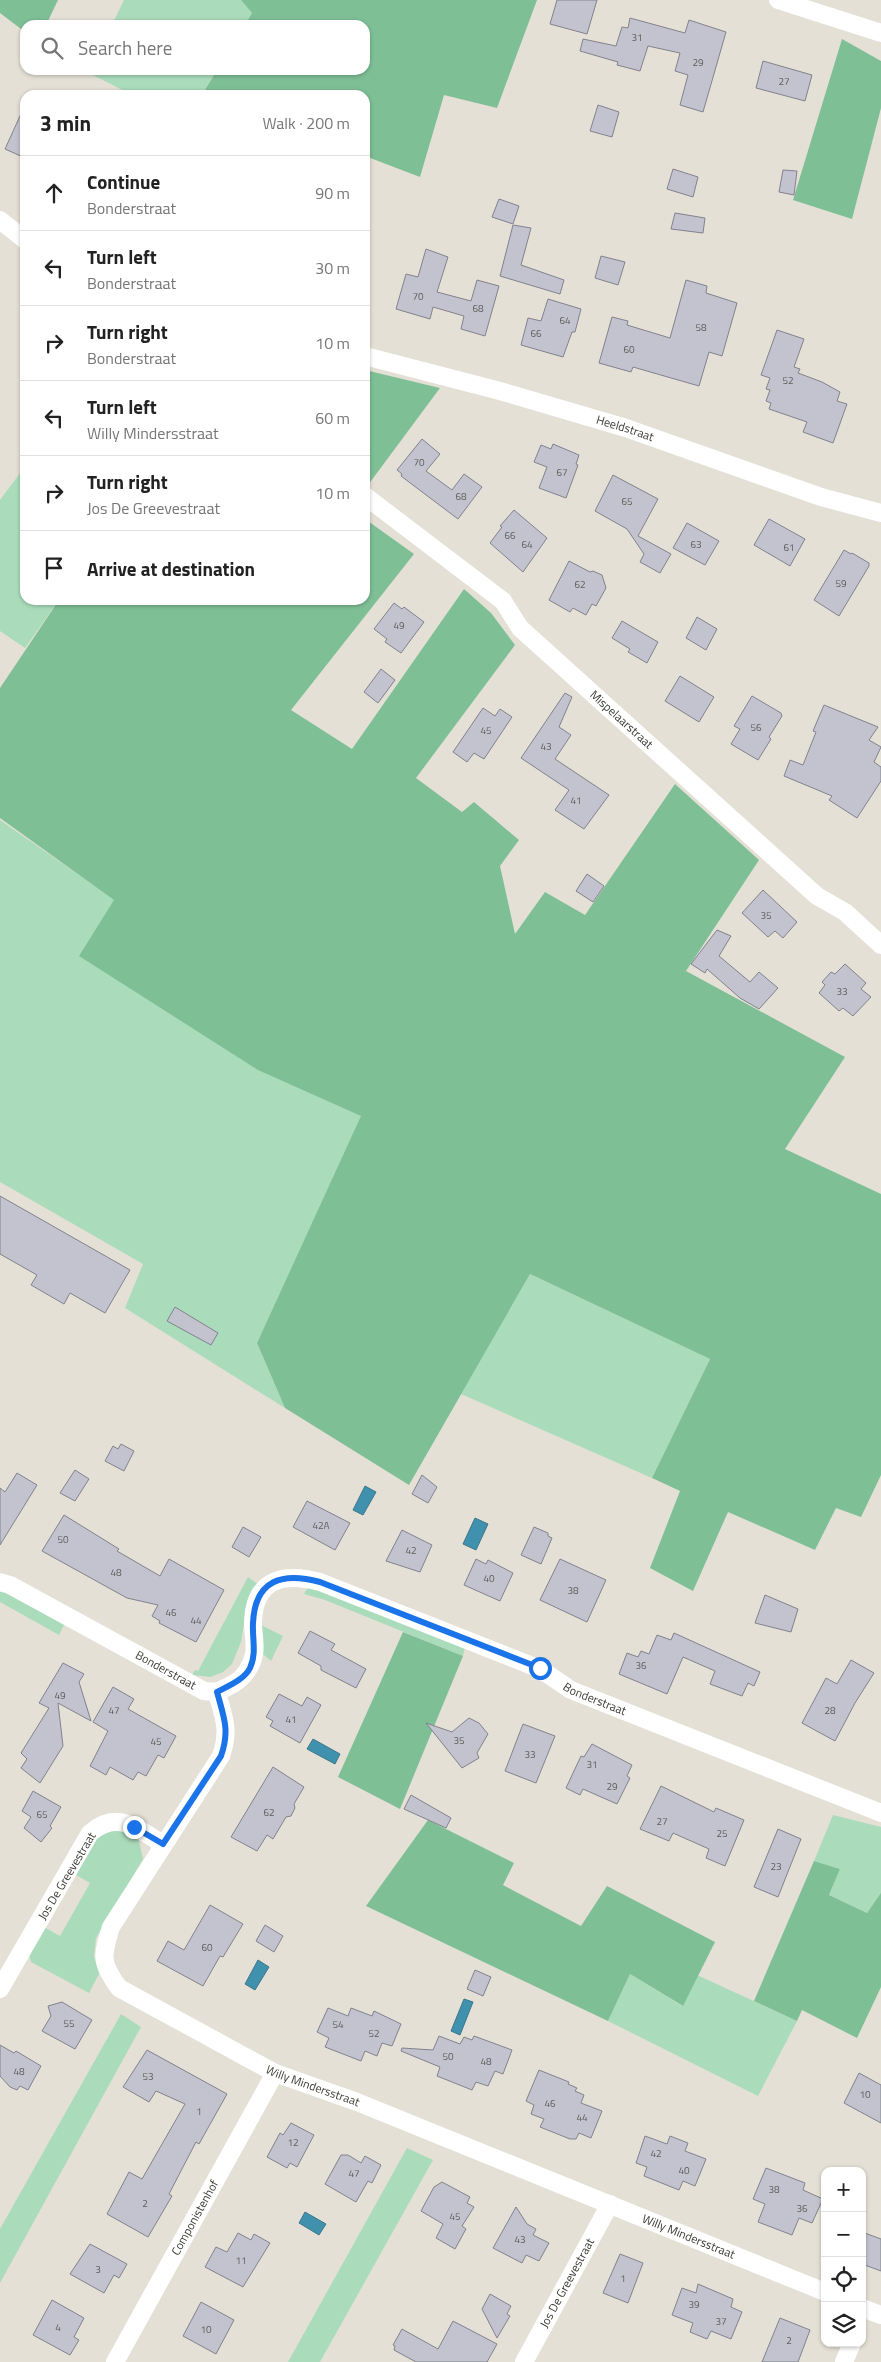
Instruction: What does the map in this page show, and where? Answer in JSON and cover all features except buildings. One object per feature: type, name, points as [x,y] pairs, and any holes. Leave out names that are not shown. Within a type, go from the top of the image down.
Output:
[{"type":"street","points":[[778,0],[881,33]]},
{"type":"street","points":[[0,220],[20,236]]},
{"type":"street","name":"Heeldstraat","points":[[370,357],[500,391],[617,425],[821,497],[881,513]]},
{"type":"street","name":"Mispelaarstraat","points":[[370,500],[504,602],[520,628],[817,896],[845,912],[881,945]]},
{"type":"street","name":"Bonderstraat","points":[[0,1582],[10,1585],[204,1691],[217,1692],[238,1681],[249,1669],[255,1653],[253,1623],[256,1603],[264,1590],[278,1578],[302,1577],[320,1582],[540,1668],[572,1690],[881,1813]]},
{"type":"street","name":"Willy Mindersstraat","points":[[217,1692],[226,1724],[227,1740],[221,1756],[111,1926],[104,1951],[106,1970],[119,1988],[275,2073],[357,2102],[821,2290]]},
{"type":"street","name":"Jos De Greevestraat","points":[[2,1979],[90,1833],[98,1826],[116,1820],[124,1822],[163,1844]]},
{"type":"street","name":"Componistenhof","points":[[115,2362],[275,2073]]},
{"type":"street","name":"Jos De Greevestraat","points":[[524,2362],[610,2204]]},
{"type":"street","points":[[844,2362],[850,2347]]},
{"type":"green space","points":[[0,0],[58,0],[48,20],[20,20],[20,28],[0,13]]},
{"type":"green space","points":[[124,0],[241,0],[252,13],[248,20],[114,20]]},
{"type":"green space","points":[[241,0],[537,0],[497,108],[444,95],[420,177],[370,158],[370,90],[205,90],[214,75],[370,75],[370,20],[248,20],[252,13]]},
{"type":"green space","points":[[842,39],[881,61],[881,108],[852,219],[793,200]]},
{"type":"green space","points":[[93,75],[214,75],[205,90],[122,90]]},
{"type":"green space","points":[[370,371],[440,388],[370,482]]},
{"type":"green space","points":[[20,473],[20,605],[55,605],[25,648],[0,631],[0,500]]},
{"type":"green space","points":[[370,523],[414,554],[291,710],[352,749],[464,589],[491,613],[515,645],[416,778],[462,812],[474,802],[519,840],[500,866],[515,934],[545,892],[585,915],[675,784],[759,860],[686,971],[845,1057],[785,1149],[881,1194],[881,1475],[861,1517],[836,1508],[815,1550],[728,1512],[693,1591],[650,1568],[680,1491],[652,1478],[710,1359],[530,1274],[409,1485],[285,1408],[257,1343],[361,1116],[258,1070],[79,956],[114,900],[0,818],[0,688],[56,605],[370,605]]},
{"type":"green space","points":[[0,820],[115,900],[80,956],[258,1069],[362,1116],[257,1343],[285,1408],[125,1308],[143,1264],[0,1182]]},
{"type":"green space","points":[[530,1274],[710,1359],[652,1478],[461,1394]]},
{"type":"green space","points":[[248,1577],[259,1585],[248,1600],[241,1642],[232,1664],[223,1672],[211,1677],[192,1675],[195,1670],[198,1671]]},
{"type":"green space","points":[[309,1586],[465,1647],[463,1656],[325,1600],[304,1594]]},
{"type":"green space","points":[[0,1590],[17,1596],[65,1623],[59,1635],[0,1602]]},
{"type":"green space","points":[[261,1625],[283,1636],[271,1661],[263,1654]]},
{"type":"green space","points":[[403,1632],[463,1656],[400,1809],[338,1777]]},
{"type":"green space","points":[[833,1815],[881,1827],[881,1894],[867,1913],[829,1895],[840,1869],[814,1861]]},
{"type":"green space","points":[[428,1820],[514,1863],[503,1885],[581,1926],[607,1886],[715,1942],[683,2006],[630,1974],[608,2021],[366,1906]]},
{"type":"green space","points":[[110,1827],[127,1831],[139,1841],[143,1859],[96,1938],[94,1956],[99,1974],[89,1993],[31,1962],[29,1955],[44,1927],[60,1936],[90,1883],[74,1874],[98,1835]]},
{"type":"green space","points":[[814,1861],[840,1869],[829,1895],[867,1913],[881,1893],[881,1987],[857,2038],[802,2010],[797,2021],[754,2001]]},
{"type":"green space","points":[[630,1974],[682,2006],[697,1975],[797,2021],[758,2096],[608,2021]]},
{"type":"green space","points":[[121,2014],[141,2027],[0,2283],[0,2229]]},
{"type":"green space","points":[[407,2148],[433,2160],[320,2362],[288,2362]]},
{"type":"water","points":[[365,1486],[376,1492],[363,1515],[353,1510]]},
{"type":"water","points":[[475,1518],[488,1524],[476,1550],[463,1544]]},
{"type":"water","points":[[313,1739],[340,1754],[335,1764],[307,1749]]},
{"type":"water","points":[[258,1960],[269,1967],[255,1990],[245,1984]]},
{"type":"water","points":[[464,1999],[473,2002],[460,2035],[451,2031]]},
{"type":"water","points":[[305,2212],[326,2224],[319,2235],[299,2223]]},
{"type":"route","points":[[134,1827],[163,1844],[221,1756],[227,1740],[226,1724],[217,1692],[238,1681],[249,1669],[255,1653],[253,1623],[256,1603],[264,1590],[278,1578],[302,1577],[320,1582],[540,1668]]}]
